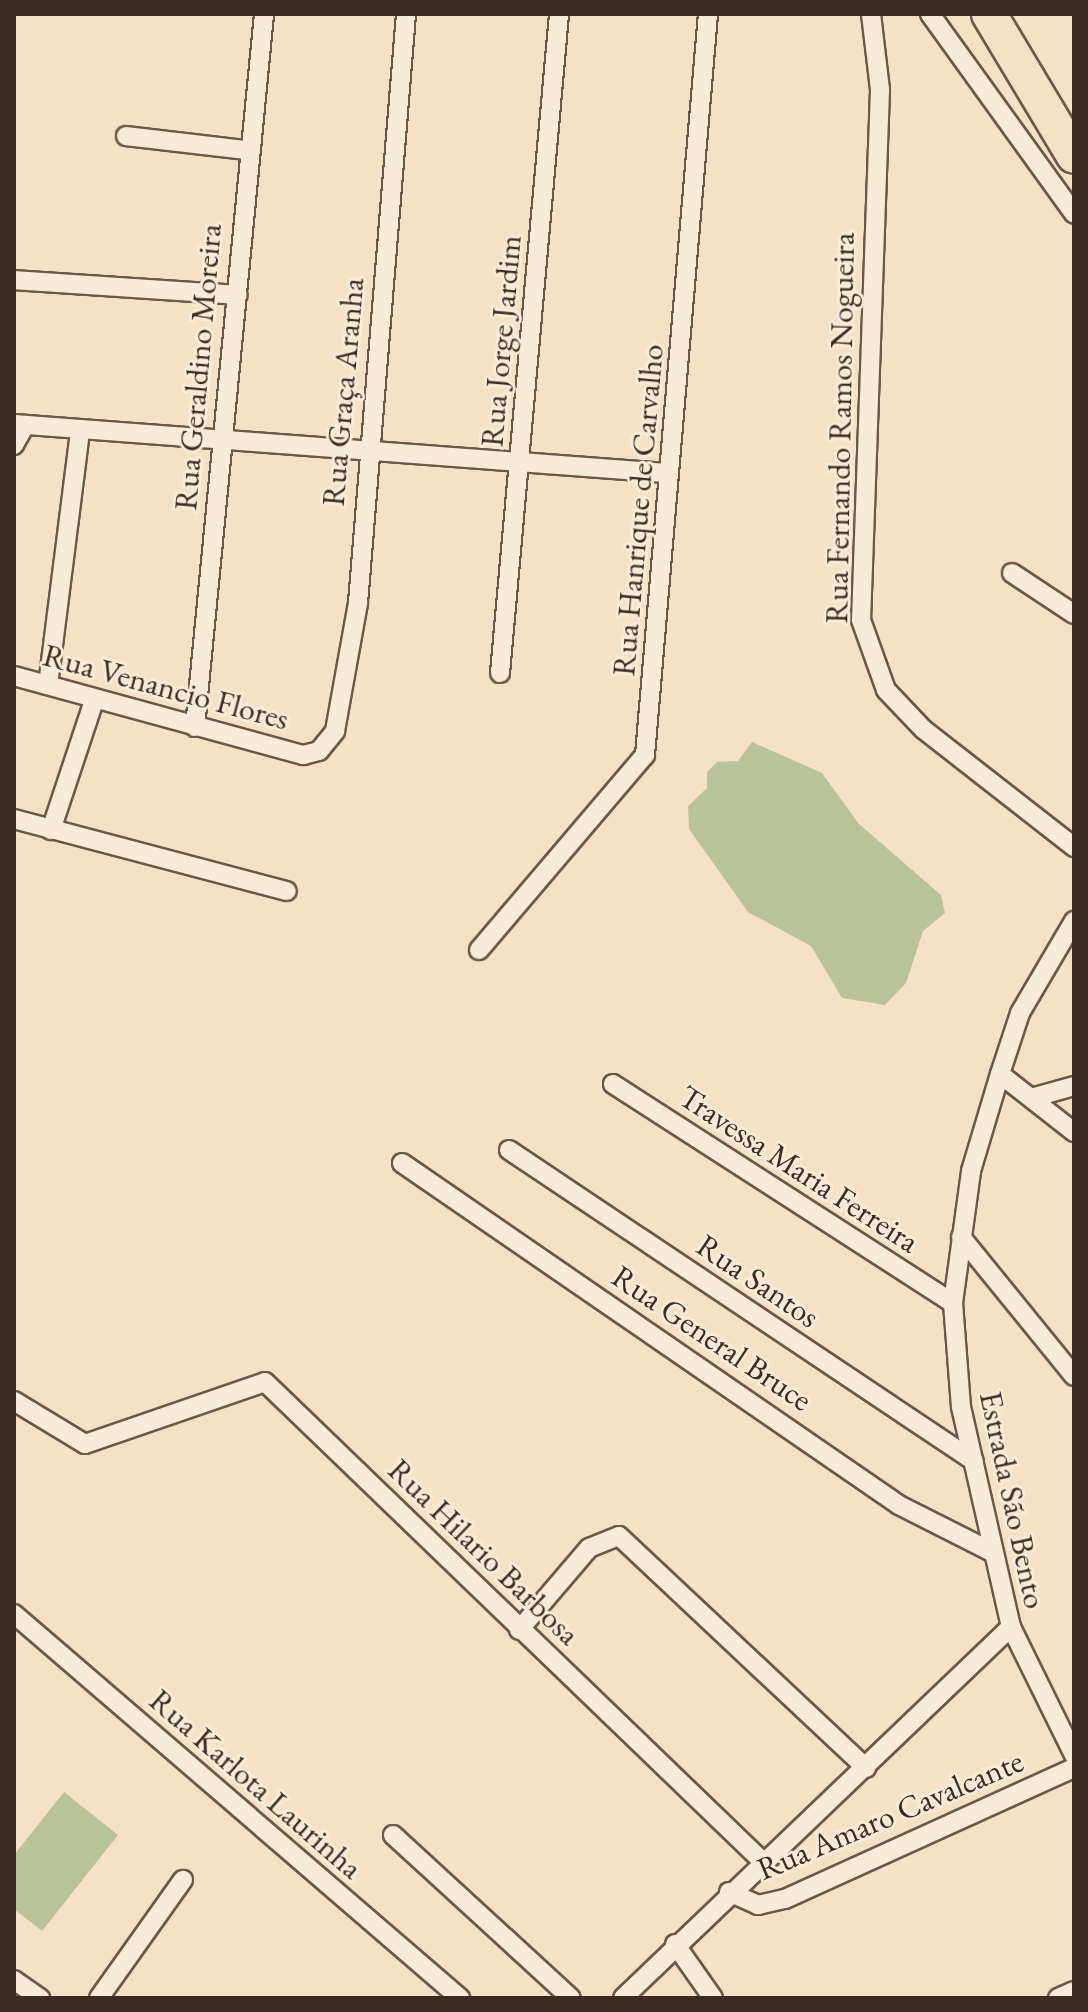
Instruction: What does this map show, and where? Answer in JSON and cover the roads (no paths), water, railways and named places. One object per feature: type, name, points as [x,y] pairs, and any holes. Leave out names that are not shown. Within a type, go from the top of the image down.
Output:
[{"type":"highway","points":[[990,16],[1074,156]]},
{"type":"street","name":"Rua Geraldino Moreira","points":[[195,727],[237,295],[246,150],[264,14]]},
{"type":"street","name":"Rua Graça Aranha","points":[[303,755],[319,751],[335,731],[352,661],[367,452],[406,14]]},
{"type":"street","name":"Rua Jorge Jardim","points":[[500,673],[559,14]]},
{"type":"street","name":"Rua Hanrique de Carvalho","points":[[479,950],[645,755],[666,473],[708,14]]},
{"type":"street","name":"Rua Fernando Ramos Nogueira","points":[[871,14],[880,90],[864,634],[886,690],[923,729],[1074,847]]},
{"type":"street","points":[[930,14],[1074,214]]},
{"type":"street","points":[[126,136],[246,150]]},
{"type":"street","points":[[14,280],[237,295]]},
{"type":"street","points":[[14,445],[19,424],[80,432],[367,452],[521,459],[666,473]]},
{"type":"street","points":[[48,685],[80,432]]},
{"type":"street","points":[[1012,573],[1074,614]]},
{"type":"street","name":"Rua Venancio Flores","points":[[14,676],[94,701],[303,755]]},
{"type":"street","points":[[51,830],[94,701]]},
{"type":"street","points":[[14,819],[287,891]]},
{"type":"street","name":"Estrada São Bento","points":[[623,1998],[729,1892],[866,1768],[1011,1627],[961,1407],[953,1303],[971,1171],[1000,1074],[1020,1013],[1074,921]]},
{"type":"street","points":[[1000,1074],[1035,1097],[1074,1132]]},
{"type":"street","name":"Travessa Maria Ferreira","points":[[613,1084],[953,1303]]},
{"type":"street","points":[[1035,1097],[1074,1086]]},
{"type":"street","name":"Rua Santos","points":[[509,1150],[974,1461]]},
{"type":"street","name":"Rua General Bruce","points":[[402,1163],[899,1505],[994,1553]]},
{"type":"street","points":[[961,1237],[1074,1376]]},
{"type":"street","name":"Rua Hilario Barbosa","points":[[14,1401],[85,1444],[136,1431],[265,1382],[762,1861]]},
{"type":"street","points":[[519,1630],[589,1548],[619,1536],[866,1768]]},
{"type":"street","name":"Rua Karlota Laurinha","points":[[14,1614],[460,1998]]},
{"type":"street","points":[[1011,1627],[1074,1755]]},
{"type":"street","name":"Rua Amaro Cavalcante","points":[[729,1892],[758,1905],[785,1899],[1074,1768]]},
{"type":"street","points":[[393,1835],[571,1998]]},
{"type":"street","points":[[99,1998],[183,1880]]},
{"type":"street","points":[[675,1944],[713,1998]]},
{"type":"street","points":[[14,1980],[40,1998]]},
{"type":"street","points":[[1058,1998],[1074,1991]]}]
